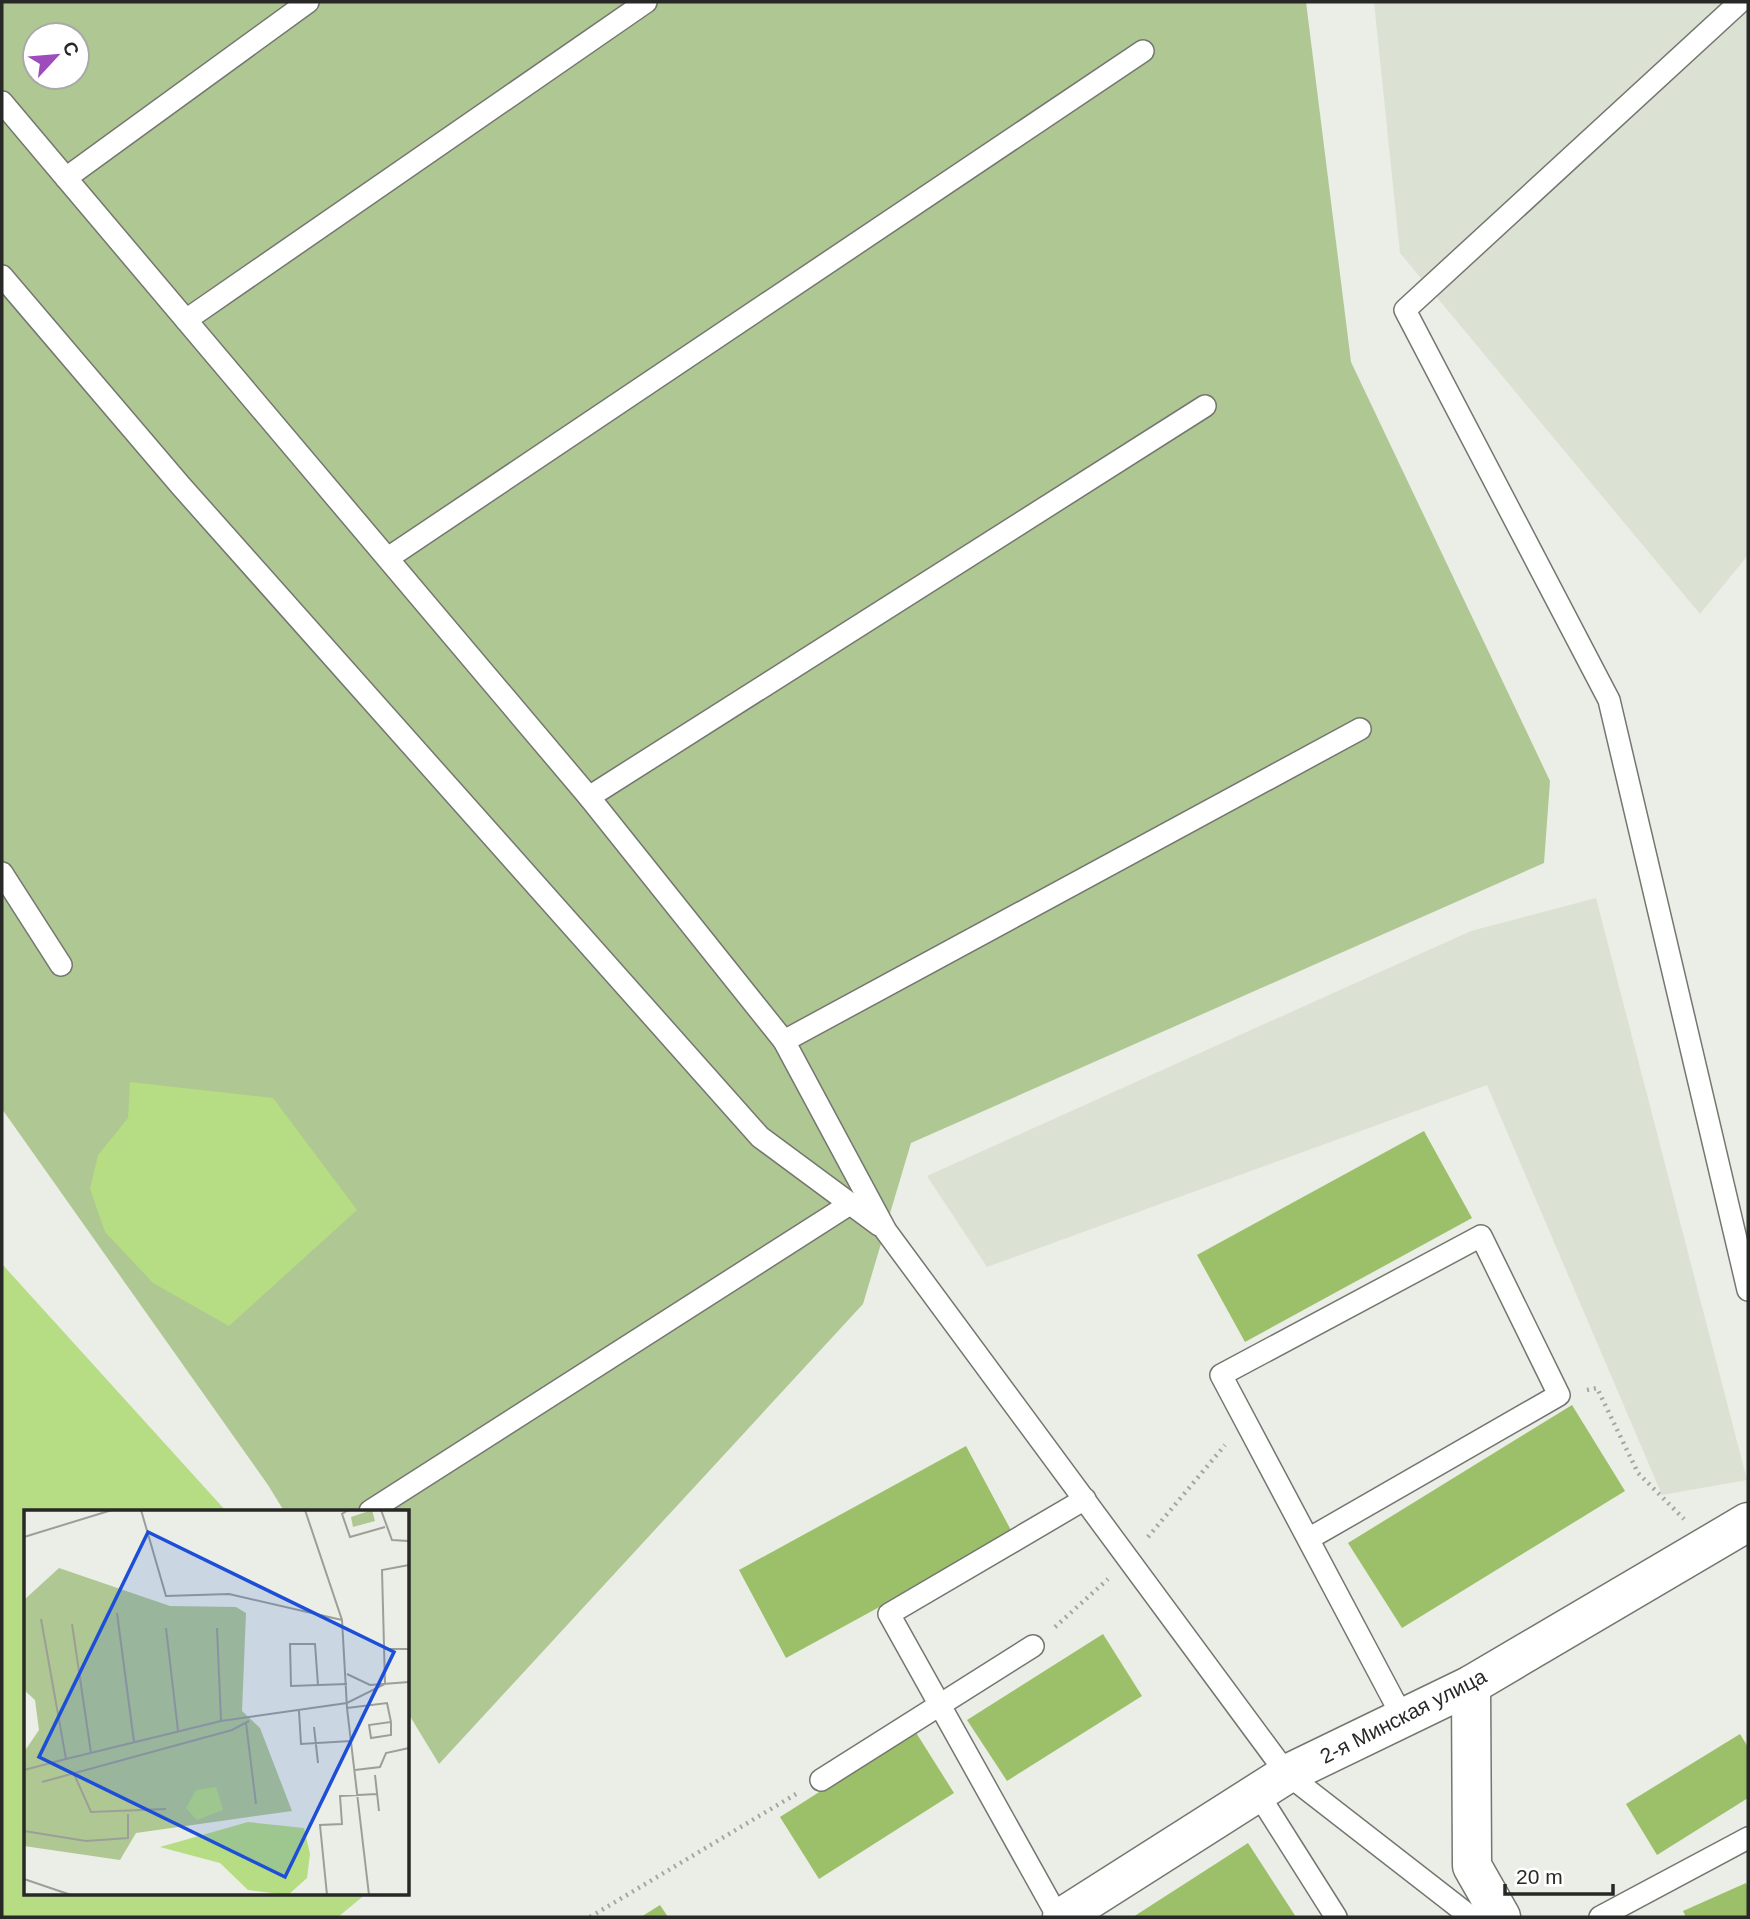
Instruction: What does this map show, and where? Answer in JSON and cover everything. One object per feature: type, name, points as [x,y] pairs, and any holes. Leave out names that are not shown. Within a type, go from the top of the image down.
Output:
[{"type":"street","name":"2-я Минская улица","points":[[1060,1917],[1272,1783],[1471,1685],[1748,1522]]},
{"type":"street","points":[[1471,1685],[1472,1866],[1501,1917]]},
{"type":"lane","points":[[66,178],[307,2]]},
{"type":"lane","points":[[186,320],[646,2]]},
{"type":"lane","points":[[1740,2],[1405,310],[1609,700],[1748,1290]]},
{"type":"lane","points":[[388,558],[1143,51]]},
{"type":"lane","points":[[2,102],[589,797],[783,1041],[886,1231],[1085,1499],[1272,1783],[1336,1917]]},
{"type":"lane","points":[[2,278],[181,486],[760,1137],[886,1231]]},
{"type":"lane","points":[[589,797],[1205,406]]},
{"type":"lane","points":[[783,1041],[1360,729]]},
{"type":"lane","points":[[2,873],[61,965]]},
{"type":"lane","points":[[372,1510],[850,1204]]},
{"type":"lane","points":[[1310,1538],[1559,1395],[1481,1236],[1221,1375],[1310,1538],[1403,1718]]},
{"type":"lane","points":[[1060,1917],[889,1614],[1085,1499]]},
{"type":"lane","points":[[821,1780],[1033,1646]]},
{"type":"lane","points":[[1272,1783],[1471,1917]]},
{"type":"lane","points":[[1600,1917],[1746,1845]]},
{"type":"path","points":[[1559,1395],[1597,1388],[1638,1473],[1709,1545]]},
{"type":"path","points":[[590,1917],[821,1780]]},
{"type":"shaded area","points":[[2,2],[1306,2],[1351,362],[1550,781],[1544,863],[911,1143],[863,1304],[439,1764],[410,1716],[410,1510],[283,1510],[2,1109]]},
{"type":"shaded area","points":[[1374,2],[1748,2],[1748,555],[1700,614],[1400,253]]},
{"type":"shaded area","points":[[1596,898],[1747,1480],[1662,1495],[1487,1085],[987,1267],[927,1176],[1471,931]]},
{"type":"shaded area","points":[[130,1082],[273,1098],[357,1210],[229,1326],[153,1283],[105,1232],[90,1189],[98,1155],[128,1118]]},
{"type":"shaded area","points":[[2,1264],[225,1510],[24,1510],[24,1895],[365,1895],[338,1917],[2,1917]]},
{"type":"building","points":[[1424,1131],[1472,1218],[1245,1342],[1197,1255]]},
{"type":"building","points":[[1572,1405],[1625,1491],[1402,1628],[1348,1543]]},
{"type":"building","points":[[966,1446],[1013,1534],[786,1658],[739,1570]]},
{"type":"building","points":[[1103,1634],[1142,1696],[1007,1781],[967,1720]]},
{"type":"building","points":[[915,1731],[954,1793],[819,1879],[780,1817]]},
{"type":"building","points":[[1740,1734],[1748,1747],[1748,1798],[1657,1855],[1626,1804]]},
{"type":"building","points":[[1248,1843],[1296,1917],[1133,1917]]},
{"type":"building","points":[[1746,1883],[1748,1917],[1686,1917],[1683,1911]]},
{"type":"building","points":[[660,1905],[668,1917],[641,1917]]}]
